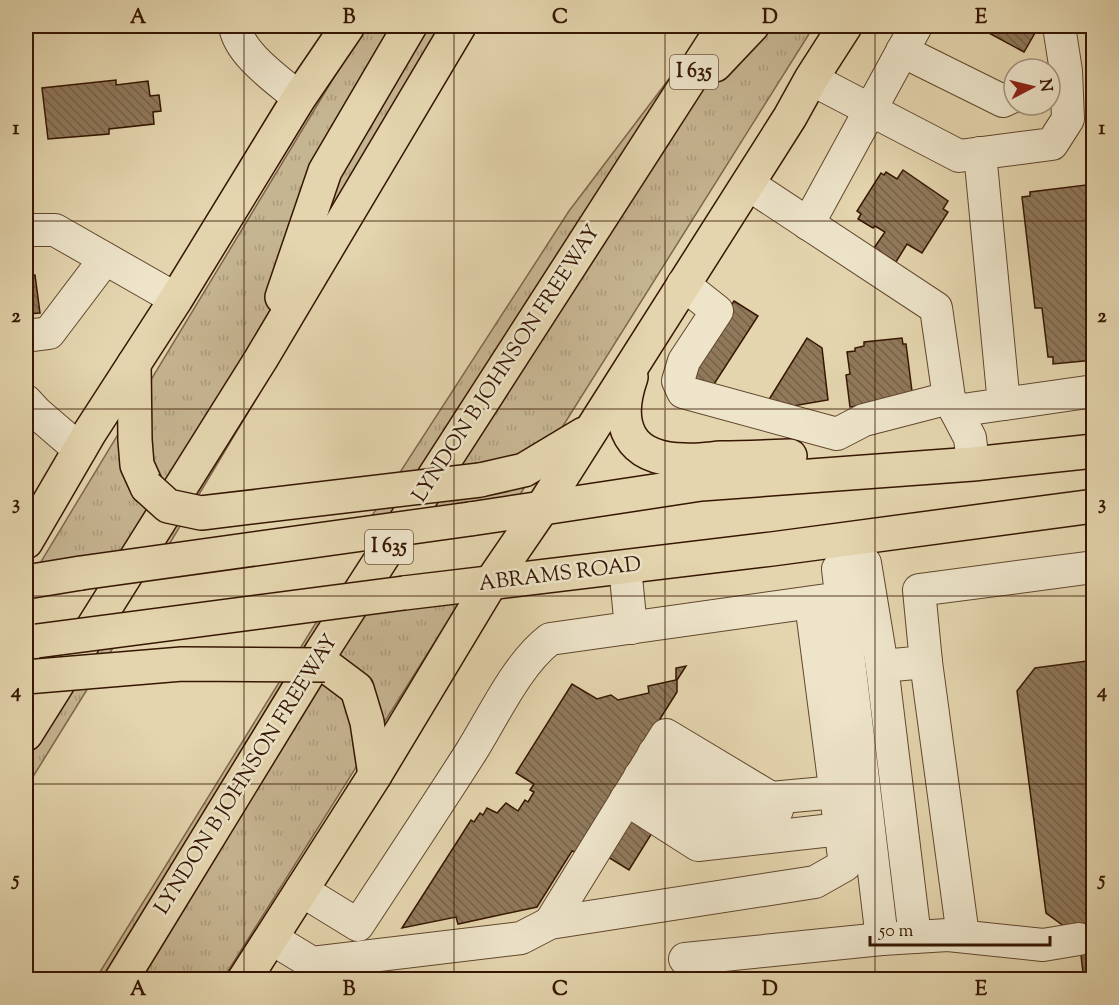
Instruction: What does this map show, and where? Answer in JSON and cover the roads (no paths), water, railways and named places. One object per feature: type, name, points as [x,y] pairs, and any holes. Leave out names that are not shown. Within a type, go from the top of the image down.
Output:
[{"type":"main road","points":[[26,542],[80,450],[299,98],[348,26]]},
{"type":"main road","points":[[261,359],[326,171],[410,26]]},
{"type":"main road","points":[[26,734],[261,359],[459,26]]},
{"type":"main road","name":"LYNDON B JOHNSON FREEWAY","points":[[122,980],[322,651],[724,26]]},
{"type":"main road","points":[[664,118],[752,26]]},
{"type":"main road","points":[[244,980],[375,775],[490,584],[542,508],[748,184],[845,26]]},
{"type":"main road","points":[[640,352],[624,396],[622,410],[631,439],[651,455],[685,460],[837,445],[883,453],[931,467]]},
{"type":"main road","points":[[134,364],[137,465],[147,486],[168,506],[201,513],[480,480],[524,470],[592,429]]},
{"type":"main road","points":[[26,582],[701,484],[974,464],[1094,452]]},
{"type":"main road","name":"ABRAMS ROAD","points":[[31,642],[404,593],[625,567],[850,545],[1094,506]]},
{"type":"main road","points":[[26,676],[182,664],[325,665],[357,689],[367,722],[375,775]]},
{"type":"lane","points":[[235,26],[251,57],[299,98]]},
{"type":"lane","points":[[1058,57],[1059,26]]},
{"type":"lane","points":[[808,224],[909,38],[1002,100]]},
{"type":"lane","points":[[811,79],[959,156],[1052,144],[1068,119],[1062,93]]},
{"type":"lane","points":[[980,153],[1004,404]]},
{"type":"lane","points":[[748,184],[936,308],[952,404],[970,438],[974,464]]},
{"type":"lane","points":[[26,230],[55,230],[176,299]]},
{"type":"lane","points":[[26,336],[49,333],[105,259]]},
{"type":"lane","points":[[683,284],[717,311],[684,361],[678,381],[683,392],[837,445],[864,420],[952,404],[1004,404],[1094,391]]},
{"type":"lane","points":[[29,415],[80,450]]},
{"type":"lane","points":[[271,938],[312,963],[521,938],[550,923],[815,882],[845,865],[838,811],[826,601],[850,545],[865,563],[882,666],[915,937]]},
{"type":"lane","points":[[625,567],[631,628]]},
{"type":"lane","points":[[963,936],[926,662],[919,590],[1094,567]]},
{"type":"lane","points":[[301,890],[358,925],[472,751],[522,669],[537,649],[550,639],[826,601]]},
{"type":"lane","points":[[826,601],[882,939]]},
{"type":"lane","points":[[882,666],[926,662]]},
{"type":"lane","points":[[550,923],[666,735],[748,814],[838,811]]},
{"type":"lane","points":[[640,776],[748,814],[838,811]]},
{"type":"lane","points":[[640,776],[698,845],[838,811]]},
{"type":"lane","points":[[688,966],[882,939],[963,936],[1043,945],[1079,939]]}]
